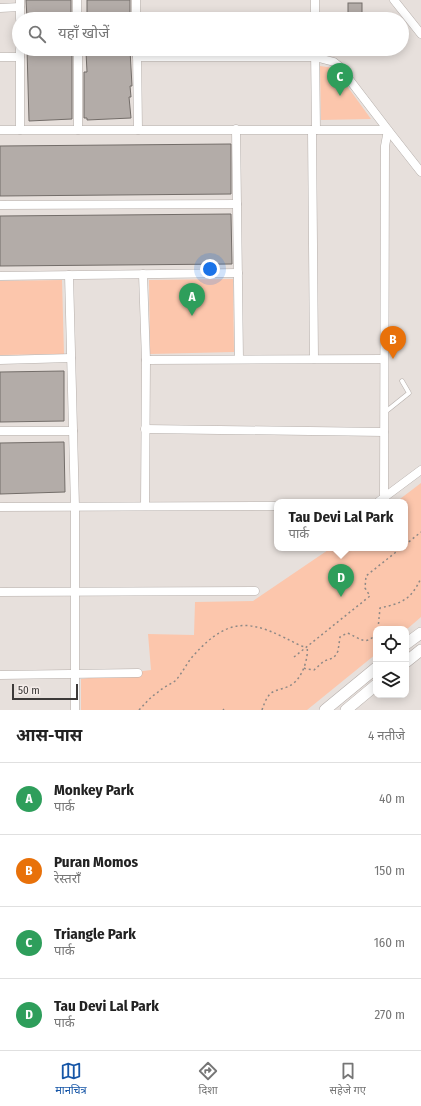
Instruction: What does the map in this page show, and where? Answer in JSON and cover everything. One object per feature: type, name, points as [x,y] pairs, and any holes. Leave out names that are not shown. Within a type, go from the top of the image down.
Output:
[{"type":"main road","points":[[409,642],[421,633]]},
{"type":"main road","points":[[409,660],[421,650]]},
{"type":"main road","points":[[325,710],[373,670]]},
{"type":"main road","points":[[346,710],[373,688]]},
{"type":"street","points":[[77,0],[77,12]]},
{"type":"street","points":[[136,0],[136,12]]},
{"type":"street","points":[[315,0],[315,12]]},
{"type":"street","points":[[394,0],[404,12]]},
{"type":"street","points":[[0,8],[20,4]]},
{"type":"street","points":[[409,19],[421,34]]},
{"type":"street","points":[[0,58],[12,55]]},
{"type":"street","points":[[20,56],[20,130]]},
{"type":"street","points":[[78,56],[78,130]]},
{"type":"street","points":[[137,56],[138,130]]},
{"type":"street","points":[[314,359],[315,56]]},
{"type":"street","points":[[321,56],[339,66],[421,172]]},
{"type":"street","points":[[236,129],[239,359]]},
{"type":"street","points":[[0,130],[388,130]]},
{"type":"street","points":[[381,499],[384,432],[385,146],[388,130]]},
{"type":"street","points":[[0,205],[237,204]]},
{"type":"street","points":[[0,276],[238,273]]},
{"type":"street","points":[[144,274],[146,360],[144,506]]},
{"type":"street","points":[[69,275],[75,507],[75,710]]},
{"type":"street","points":[[0,360],[71,358]]},
{"type":"street","points":[[146,360],[384,359]]},
{"type":"street","points":[[145,429],[384,432]]},
{"type":"street","points":[[0,431],[73,431]]},
{"type":"street","points":[[382,499],[421,470]]},
{"type":"street","points":[[0,507],[274,506]]},
{"type":"street","points":[[0,592],[255,591]]},
{"type":"street","points":[[0,674],[138,673]]},
{"type":"lane","points":[[384,413],[409,393],[402,381]]},
{"type":"path","points":[[408,543],[421,532]]},
{"type":"path","points":[[294,657],[370,596],[365,588],[366,576],[397,551]]},
{"type":"path","points":[[378,626],[380,608],[406,600],[416,589],[421,578]]},
{"type":"path","points":[[139,710],[151,698],[175,681],[194,655],[208,642],[221,631],[229,627],[244,625],[252,626],[272,632],[306,647]]},
{"type":"path","points":[[304,668],[314,670],[324,661],[333,658],[338,651],[340,637],[344,634],[347,633],[360,640],[367,641],[373,637]]},
{"type":"path","points":[[262,710],[269,695],[293,684],[306,663],[308,652],[306,647]]},
{"type":"shaded area","points":[[320,66],[334,68],[371,119],[321,120]]},
{"type":"shaded area","points":[[233,279],[234,352],[150,354],[149,280]]},
{"type":"shaded area","points":[[62,280],[64,354],[0,355],[0,281]]},
{"type":"shaded area","points":[[421,483],[421,617],[409,627],[409,626],[373,626],[373,656],[307,710],[81,710],[81,679],[151,670],[148,634],[194,635],[195,602],[253,601],[327,551],[408,551],[408,499],[400,499]]},
{"type":"building","points":[[26,0],[71,0],[71,12],[27,12]]},
{"type":"building","points":[[87,0],[130,0],[130,12],[87,12]]},
{"type":"building","points":[[348,3],[362,3],[362,12],[348,12]]},
{"type":"building","points":[[27,56],[72,56],[72,119],[29,121]]},
{"type":"building","points":[[86,56],[130,56],[132,86],[130,86],[131,97],[129,97],[131,118],[87,120],[87,118],[84,118],[84,72],[87,72]]},
{"type":"building","points":[[231,144],[231,194],[0,196],[0,146]]},
{"type":"building","points":[[231,214],[232,264],[0,266],[0,216]]},
{"type":"building","points":[[64,371],[64,421],[0,422],[0,372]]},
{"type":"building","points":[[64,442],[65,492],[0,494],[0,443]]},
{"type":"place","name":"Triangle Park","points":[[340,96]]},
{"type":"place","name":"Monkey Park","points":[[192,316]]},
{"type":"place","name":"Puran Momos","points":[[393,359]]},
{"type":"place","name":"Tau Devi Lal Park","points":[[341,597]]}]
